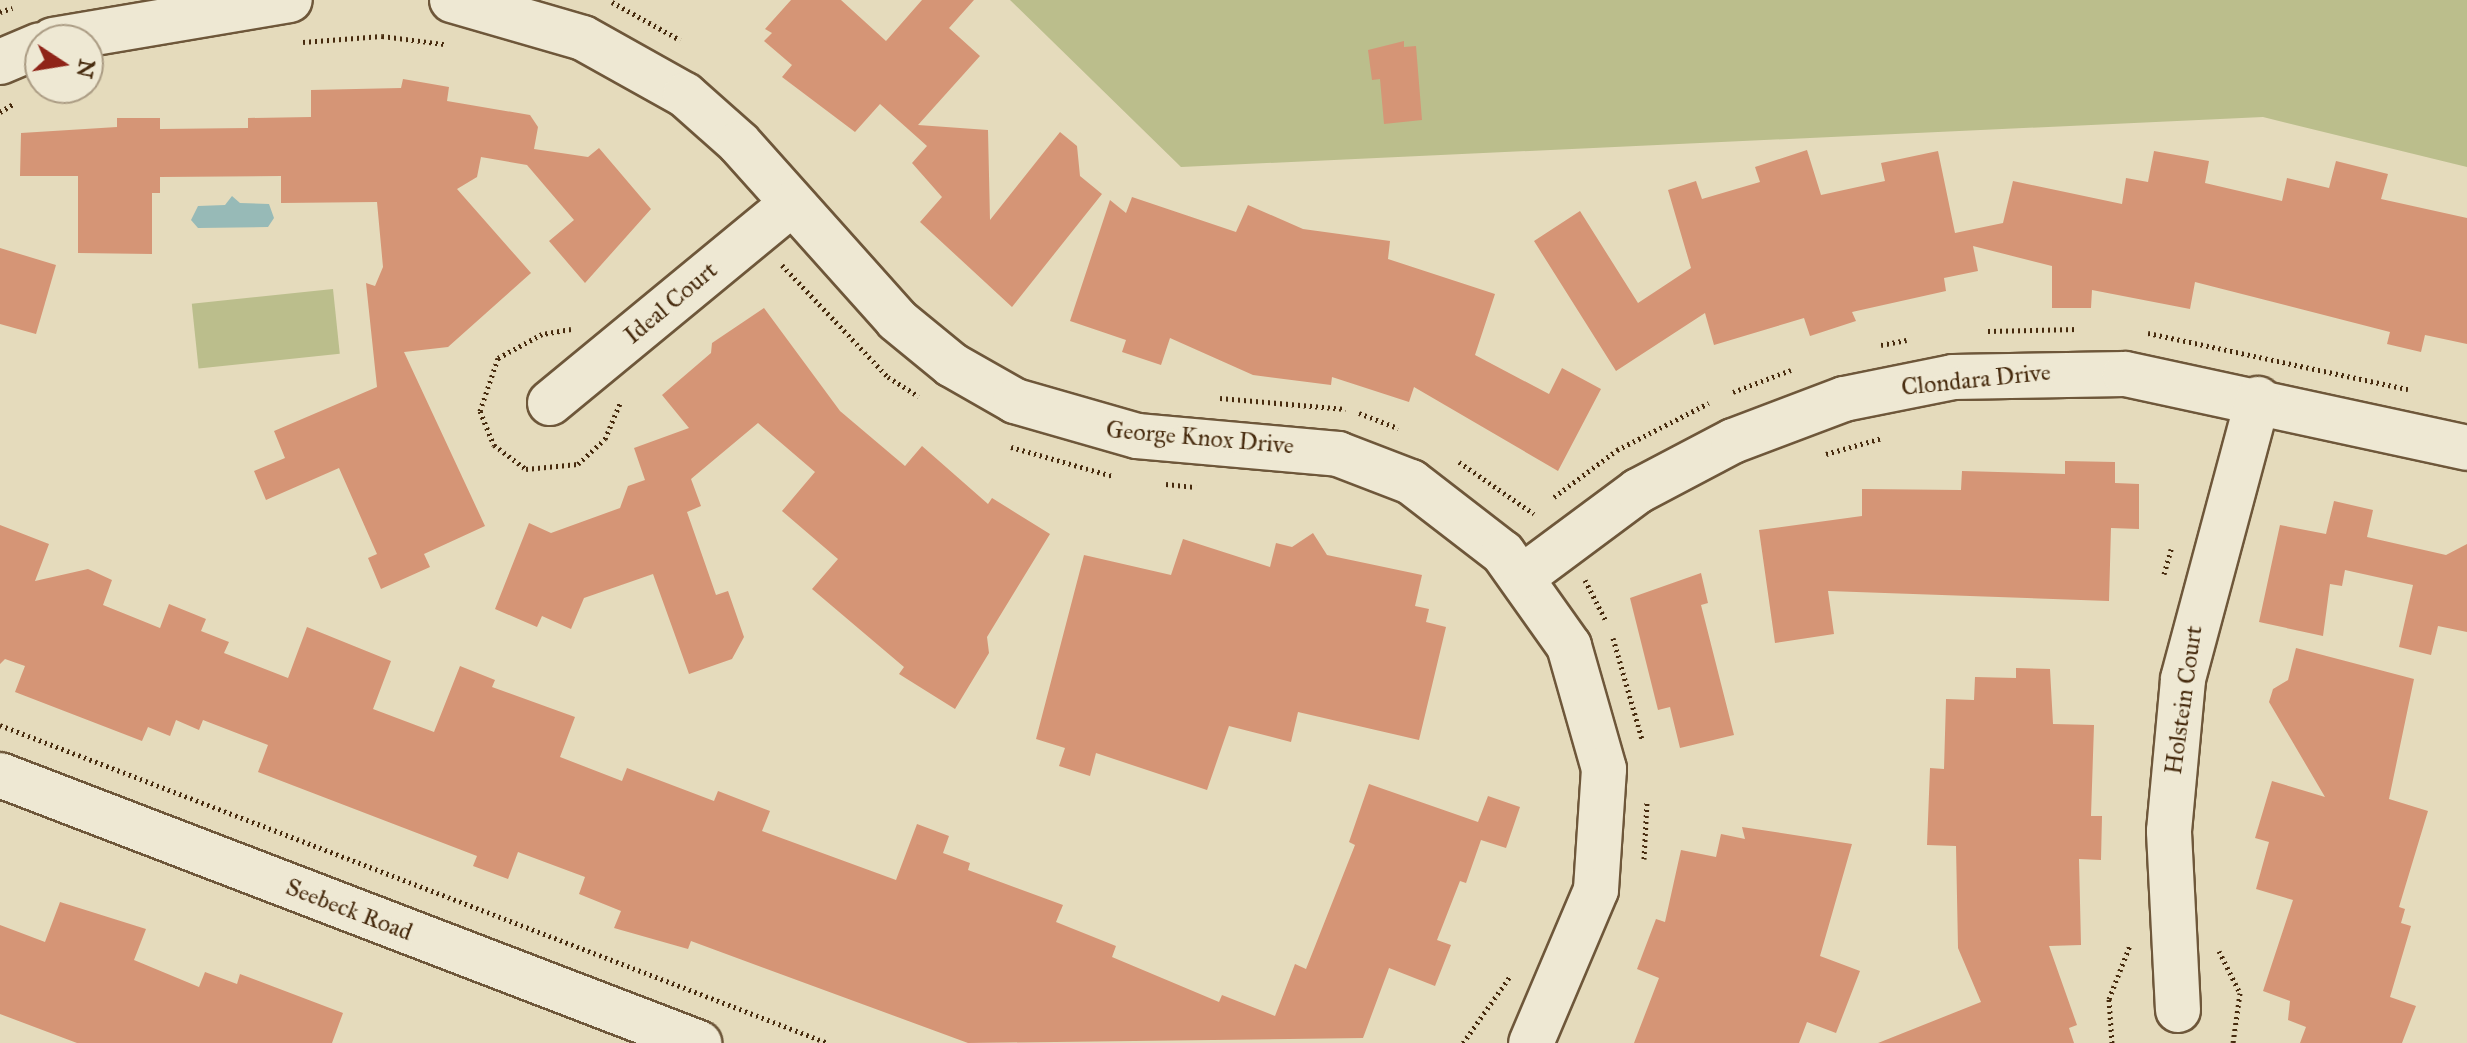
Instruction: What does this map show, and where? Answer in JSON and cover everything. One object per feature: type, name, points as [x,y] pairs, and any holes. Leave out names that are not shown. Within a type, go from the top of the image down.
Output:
[{"type":"street","points":[[104,31],[290,0]]},
{"type":"street","name":"George Knox Drive","points":[[452,0],[541,22],[654,76],[711,116],[924,344],[1015,401],[1137,436],[1296,446],[1378,468],[1464,518],[1525,575],[1569,646],[1604,769],[1596,890],[1528,1038]]},
{"type":"street","points":[[0,62],[24,52]]},
{"type":"street","name":"Ideal Court","points":[[550,403],[791,204]]},
{"type":"street","name":"Clondara Drive","points":[[1525,575],[1684,464],[1787,419],[1898,386],[2068,371],[2258,399],[2467,448]]},
{"type":"street","name":"Holstein Court","points":[[2178,1010],[2169,831],[2183,679],[2258,399]]},
{"type":"street","name":"Seebeck Road","points":[[0,775],[699,1043]]},
{"type":"path","points":[[606,0],[694,50]]},
{"type":"path","points":[[292,43],[382,36],[452,45]]},
{"type":"path","points":[[772,253],[888,377],[923,398]]},
{"type":"path","points":[[1210,399],[1280,398],[1346,409],[1411,434]]},
{"type":"path","points":[[1810,459],[1891,435]]},
{"type":"path","points":[[1003,442],[1128,479]]},
{"type":"path","points":[[1447,455],[1531,516]]},
{"type":"path","points":[[1151,482],[1201,486]]},
{"type":"path","points":[[1585,580],[1596,572]]},
{"type":"path","points":[[0,725],[828,1043]]},
{"type":"path","points":[[2217,944],[2240,993],[2233,1043]]},
{"type":"path","points":[[1463,1043],[1514,969]]},
{"type":"green space","points":[[1010,0],[2467,0],[2467,167],[2263,117],[1181,167]]},
{"type":"green space","points":[[333,289],[340,354],[199,368],[192,304]]},
{"type":"water","points":[[232,196],[240,203],[269,204],[274,218],[268,227],[198,228],[191,220],[198,206],[225,205]]},
{"type":"building","points":[[791,0],[841,0],[886,41],[922,0],[974,0],[949,28],[980,56],[918,125],[988,130],[990,220],[1060,132],[1077,146],[1080,176],[1102,194],[1012,307],[920,222],[942,197],[912,163],[927,146],[880,104],[855,132],[782,77],[792,65],[764,41],[772,33],[765,29]]},
{"type":"building","points":[[1404,41],[1404,47],[1416,46],[1422,120],[1384,124],[1380,79],[1372,80],[1368,50]]},
{"type":"building","points":[[403,79],[449,87],[447,101],[530,115],[538,127],[534,149],[588,157],[599,148],[651,209],[585,283],[549,241],[574,220],[527,165],[481,157],[477,177],[457,189],[531,273],[448,347],[404,352],[485,526],[424,554],[430,567],[381,589],[368,558],[377,554],[339,468],[266,500],[254,471],[285,458],[274,431],[377,387],[366,283],[375,286],[383,267],[377,202],[281,203],[281,176],[160,177],[160,193],[152,193],[152,254],[78,253],[78,176],[20,176],[21,133],[117,127],[117,118],[160,118],[160,129],[248,128],[248,118],[311,117],[311,90],[401,88]]},
{"type":"building","points":[[1807,150],[1821,195],[1885,181],[1881,163],[1938,151],[1955,233],[2003,223],[2013,181],[2122,204],[2126,178],[2148,182],[2154,151],[2209,161],[2205,183],[2282,201],[2287,178],[2329,188],[2336,161],[2388,174],[2381,199],[2467,218],[2467,344],[2425,335],[2421,352],[2387,344],[2390,332],[2195,282],[2190,309],[2092,290],[2091,308],[2052,308],[2052,266],[1973,246],[1978,271],[1944,278],[1946,291],[1852,312],[1856,321],[1810,336],[1804,318],[1714,345],[1705,313],[1616,371],[1534,241],[1580,211],[1638,303],[1691,268],[1668,190],[1696,181],[1702,199],[1760,182],[1755,167]]},
{"type":"building","points":[[1132,197],[1236,232],[1248,205],[1303,229],[1390,241],[1388,259],[1495,294],[1475,355],[1549,394],[1562,368],[1601,389],[1558,471],[1414,387],[1409,402],[1332,377],[1331,385],[1253,375],[1170,338],[1161,365],[1122,352],[1126,340],[1070,321],[1110,200],[1126,213]]},
{"type":"building","points":[[0,248],[56,265],[36,334],[0,324]]},
{"type":"building","points":[[764,308],[840,411],[905,466],[922,446],[988,504],[992,498],[1050,534],[987,637],[989,653],[955,709],[899,674],[904,667],[812,589],[838,559],[782,511],[815,472],[758,423],[691,479],[701,506],[687,512],[716,595],[728,591],[744,637],[732,659],[689,674],[653,574],[584,598],[571,629],[542,616],[537,627],[495,609],[529,523],[551,533],[620,508],[628,486],[645,480],[634,448],[689,428],[662,395],[711,353],[712,343]]},
{"type":"building","points":[[2065,461],[2115,462],[2115,483],[2139,484],[2139,529],[2111,528],[2109,601],[1828,591],[1834,634],[1775,643],[1759,530],[1862,516],[1862,489],[1961,490],[1962,471],[2065,474]]},
{"type":"building","points":[[2334,501],[2373,510],[2367,537],[2446,555],[2467,544],[2467,632],[2438,626],[2431,655],[2399,647],[2413,585],[2345,570],[2342,586],[2330,584],[2323,636],[2259,622],[2280,525],[2326,534]]},
{"type":"building","points":[[0,525],[49,544],[35,581],[88,569],[112,580],[103,605],[160,628],[169,604],[206,619],[201,631],[229,642],[224,653],[288,678],[307,627],[391,661],[373,709],[434,732],[460,666],[495,680],[492,687],[575,717],[560,757],[622,781],[627,768],[714,801],[718,791],[770,811],[762,831],[896,880],[917,824],[949,836],[943,853],[970,863],[968,870],[1063,905],[1056,922],[1116,946],[1112,957],[1219,1002],[1222,995],[1275,1016],[1295,964],[1306,969],[1355,845],[1349,842],[1369,784],[1478,822],[1488,796],[1520,807],[1506,848],[1481,840],[1466,883],[1460,881],[1437,940],[1451,945],[1435,986],[1389,968],[1363,1038],[968,1043],[691,941],[688,949],[614,928],[621,911],[579,894],[585,877],[518,852],[508,879],[473,866],[477,856],[258,772],[268,745],[203,720],[199,730],[176,720],[170,736],[148,727],[142,741],[15,692],[25,666],[5,659],[0,664]]},
{"type":"building","points":[[1313,533],[1327,555],[1422,575],[1415,606],[1429,609],[1426,622],[1446,627],[1419,740],[1298,712],[1291,742],[1229,726],[1207,790],[1096,753],[1090,776],[1059,766],[1065,748],[1036,739],[1084,555],[1171,575],[1183,539],[1270,567],[1276,543],[1292,547]]},
{"type":"building","points":[[1701,573],[1708,603],[1701,605],[1734,735],[1680,748],[1670,707],[1658,710],[1630,598]]},
{"type":"building","points":[[2296,648],[2414,679],[2389,799],[2428,811],[2399,907],[2405,909],[2401,923],[2411,926],[2390,997],[2416,1006],[2402,1043],[2300,1043],[2306,1027],[2288,1020],[2290,1001],[2263,991],[2293,900],[2256,889],[2269,842],[2255,838],[2272,781],[2325,797],[2269,702],[2273,689],[2288,680]]},
{"type":"building","points":[[2016,668],[2050,669],[2053,724],[2094,725],[2091,816],[2102,816],[2101,860],[2079,859],[2081,945],[2049,946],[2077,1025],[2069,1028],[2074,1043],[1878,1043],[1981,1002],[1958,948],[1956,846],[1927,845],[1930,768],[1944,769],[1946,699],[1974,700],[1975,677],[2016,678]]},
{"type":"building","points":[[1742,827],[1852,844],[1820,956],[1860,971],[1836,1033],[1807,1022],[1799,1043],[1634,1043],[1659,978],[1637,969],[1656,919],[1665,922],[1681,850],[1716,857],[1721,834],[1745,839]]},
{"type":"building","points":[[60,902],[146,929],[134,960],[199,987],[205,972],[237,984],[240,974],[343,1013],[332,1043],[77,1043],[0,1014],[0,925],[45,942]]}]
